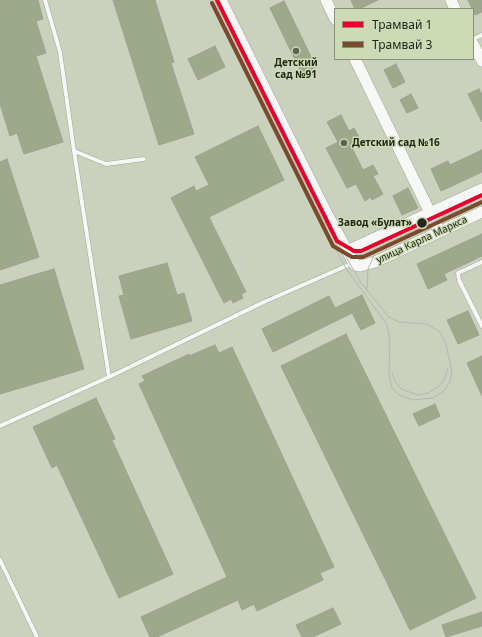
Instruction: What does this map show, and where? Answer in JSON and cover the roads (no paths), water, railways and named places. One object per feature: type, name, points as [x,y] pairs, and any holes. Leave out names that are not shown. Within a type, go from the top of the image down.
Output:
[{"type":"main road","points":[[221,0],[328,214],[347,251],[357,265]]},
{"type":"main road","points":[[326,0],[334,17]]},
{"type":"main road","points":[[474,46],[482,61]]},
{"type":"main road","points":[[355,60],[439,231]]},
{"type":"main road","points":[[347,251],[429,212],[482,189]]},
{"type":"main road","name":"улица Карла Маркса","points":[[357,265],[375,262],[482,212]]},
{"type":"lane","points":[[45,0],[60,52],[109,377]]},
{"type":"lane","points":[[74,151],[106,164],[144,159]]},
{"type":"lane","points":[[482,262],[458,273],[458,280],[482,326]]},
{"type":"lane","points":[[0,426],[109,377],[264,302],[357,265]]},
{"type":"lane","points":[[0,560],[37,637]]},
{"type":"tram line","points":[[210,0],[345,267],[387,325],[390,340],[389,373],[392,388],[398,394],[412,400],[433,398],[443,392],[450,382],[452,371],[446,345],[440,332],[427,324],[399,322],[389,317],[361,283],[337,241]]},
{"type":"tram line","name":"1","points":[[217,0],[337,241],[354,251],[361,251],[482,195]]},
{"type":"tram line","name":"3","points":[[212,3],[333,246],[352,257],[363,257],[482,202]]},
{"type":"tram line","points":[[341,251],[348,255],[357,256],[371,253],[423,226],[482,200]]},
{"type":"tram line","points":[[367,290],[368,269],[377,249]]},
{"type":"tram line","points":[[392,373],[395,381],[401,389],[418,395],[428,393],[438,387],[444,380],[448,368]]},
{"type":"place","name":"Детский сад №91","points":[[296,51]]},
{"type":"place","name":"Детский сад №16","points":[[344,143]]},
{"type":"place","name":"Завод «Булат»","points":[[422,223]]}]
